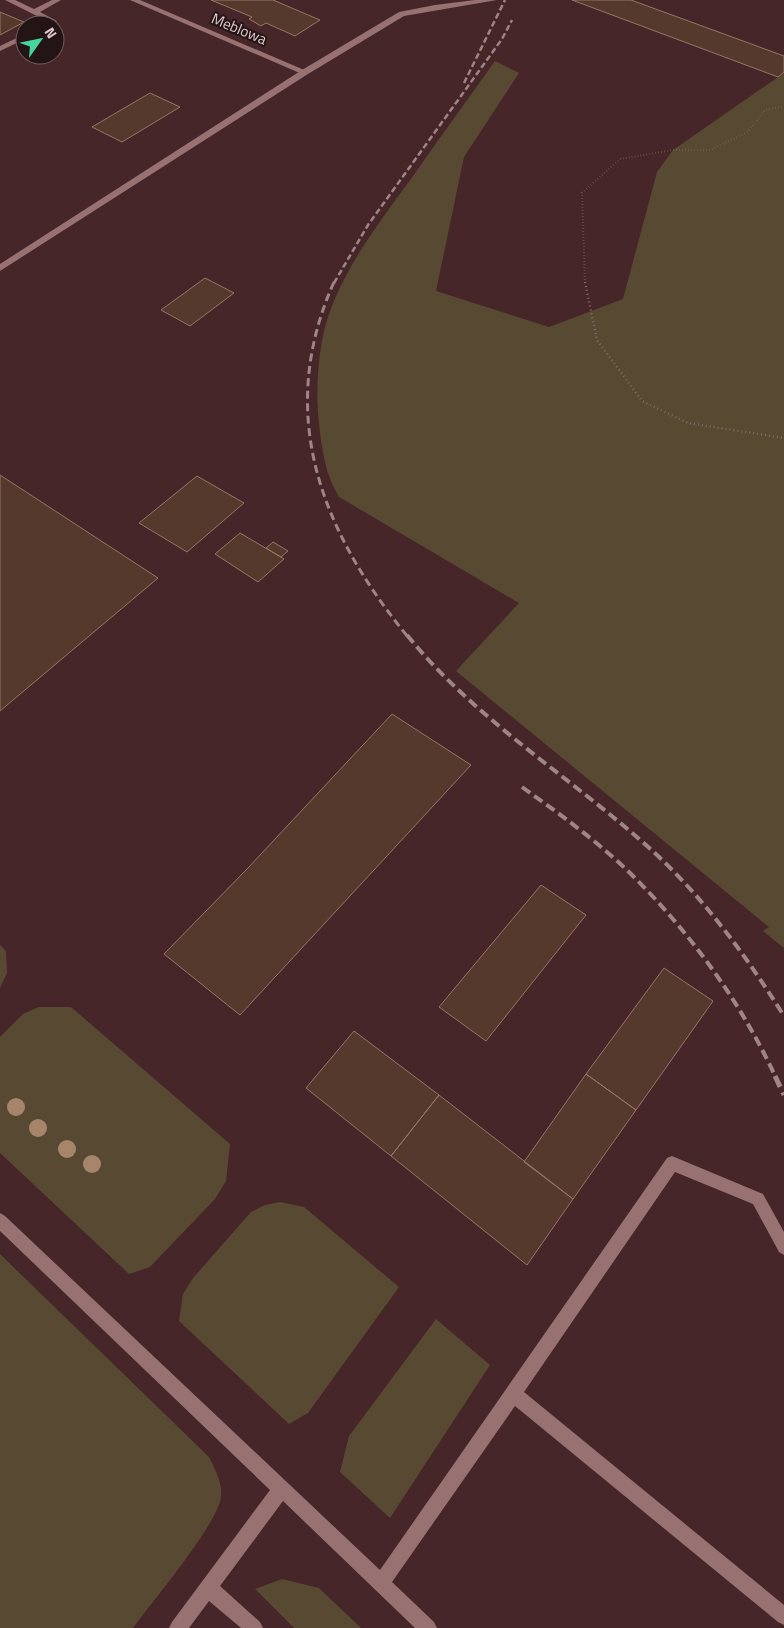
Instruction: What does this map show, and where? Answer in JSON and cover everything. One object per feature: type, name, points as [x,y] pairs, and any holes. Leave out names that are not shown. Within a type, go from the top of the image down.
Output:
[{"type":"street","points":[[9,0],[41,15]]},
{"type":"street","points":[[35,12],[57,0]]},
{"type":"street","name":"Meblowa","points":[[134,0],[305,72]]},
{"type":"street","points":[[0,268],[305,72],[402,14],[435,7],[492,0]]},
{"type":"street","points":[[0,49],[15,41]]},
{"type":"street","points":[[381,1583],[672,1163],[758,1199],[784,1246]]},
{"type":"street","points":[[0,1222],[428,1628]]},
{"type":"street","points":[[513,1394],[784,1616]]},
{"type":"street","points":[[178,1628],[282,1488]]},
{"type":"street","points":[[208,1588],[254,1628]]},
{"type":"path","points":[[784,106],[765,110],[748,132],[710,150],[673,150],[620,159],[582,193],[585,286],[597,340],[642,401],[688,423],[784,438]]},
{"type":"shaded area","points":[[495,61],[519,73],[464,157],[436,291],[549,327],[623,299],[657,172],[673,150],[784,73],[784,948],[763,931],[769,927],[456,671],[519,603],[339,497],[327,471],[319,424],[319,362],[327,319],[336,297],[346,275],[372,233]]},
{"type":"shaded area","points":[[0,945],[6,951],[7,973],[0,988]]},
{"type":"shaded area","points":[[39,1007],[71,1007],[230,1144],[226,1181],[215,1199],[150,1267],[129,1274],[0,1153],[0,1037],[23,1014]]},
{"type":"shaded area","points":[[280,1202],[304,1207],[399,1287],[308,1413],[289,1424],[179,1321],[183,1294],[193,1278],[251,1212],[265,1205]]},
{"type":"shaded area","points":[[0,1254],[209,1457],[218,1477],[221,1497],[209,1525],[183,1563],[133,1628],[0,1628]]},
{"type":"shaded area","points":[[436,1319],[490,1365],[390,1518],[340,1472],[349,1436]]},
{"type":"shaded area","points":[[282,1579],[319,1588],[361,1628],[294,1628],[255,1589]]},
{"type":"building","points":[[211,0],[273,0],[320,20],[295,36],[266,23],[261,26],[249,19],[252,17]]},
{"type":"building","points":[[572,0],[631,0],[784,56],[784,72],[778,77]]},
{"type":"building","points":[[0,12],[15,18],[15,27],[0,35]]},
{"type":"building","points":[[150,93],[180,107],[122,142],[92,127]]},
{"type":"building","points":[[205,278],[234,293],[190,326],[161,310]]},
{"type":"building","points":[[0,475],[158,578],[0,711]]},
{"type":"building","points":[[197,476],[244,503],[187,552],[139,523]]},
{"type":"building","points":[[240,533],[284,559],[258,582],[215,554]]},
{"type":"building","points":[[273,542],[288,551],[281,557],[266,548]]},
{"type":"building","points":[[392,714],[471,765],[240,1015],[164,954],[247,869]]},
{"type":"building","points":[[541,885],[586,915],[486,1041],[439,1007]]},
{"type":"building","points":[[664,968],[713,1001],[636,1110],[586,1074]]},
{"type":"building","points":[[354,1031],[439,1095],[391,1156],[306,1088]]},
{"type":"building","points":[[586,1074],[636,1110],[573,1199],[524,1162]]},
{"type":"building","points":[[439,1095],[573,1199],[527,1265],[391,1156]]},
{"type":"railway","points":[[464,83],[505,0]]},
{"type":"railway","points":[[334,283],[368,225],[502,39],[512,20]]},
{"type":"railway","points":[[334,282],[317,331],[308,378],[309,424],[316,469],[331,513],[351,555],[377,597],[408,637]]},
{"type":"railway","points":[[407,635],[433,665],[491,719],[616,819],[666,864],[704,904],[754,970],[784,1016]]},
{"type":"railway","points":[[522,787],[608,853],[634,877],[676,922],[731,997],[763,1050],[776,1078]]},
{"type":"railway","points":[[775,1076],[784,1095]]}]
